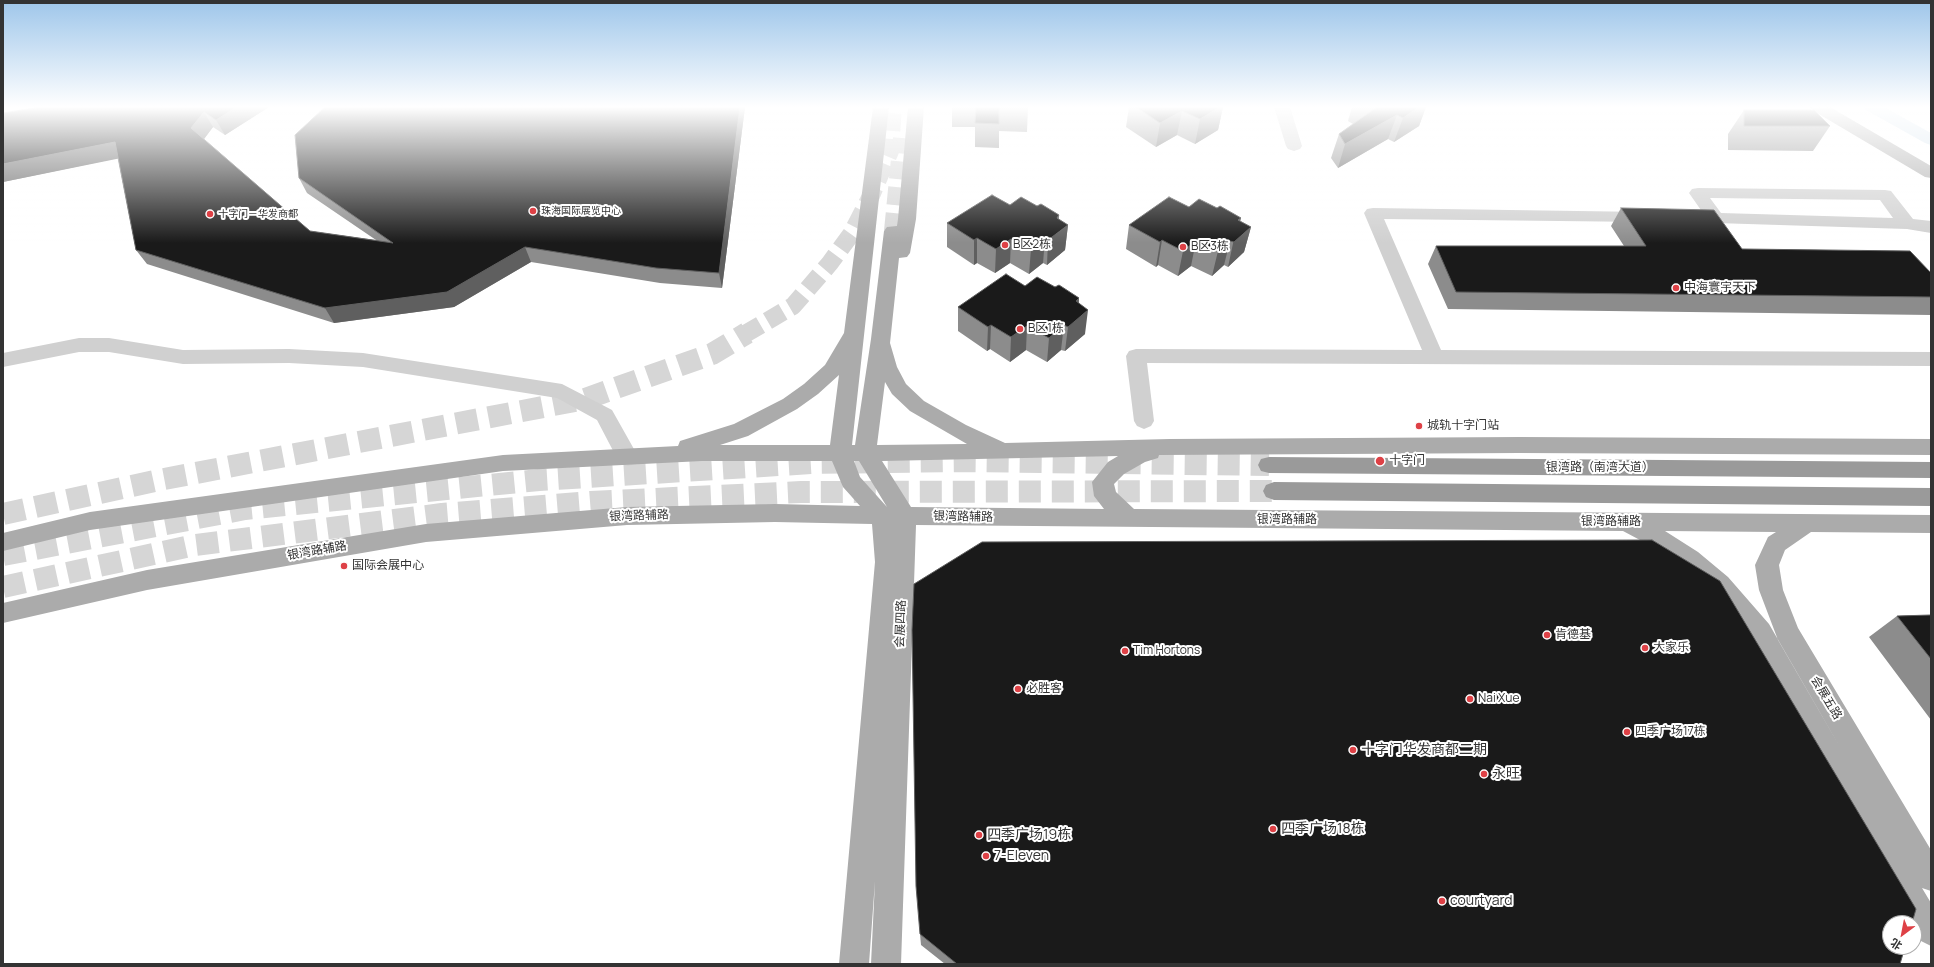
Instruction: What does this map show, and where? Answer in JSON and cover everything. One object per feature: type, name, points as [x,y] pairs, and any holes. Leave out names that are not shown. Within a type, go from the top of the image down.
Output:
[{"type":"highway","name":"银湾路（南湾大道）","points":[[1268,465],[1931,470]]},
{"type":"highway","points":[[1274,491],[1931,497]]},
{"type":"main road","points":[[876,152],[840,453],[851,481],[894,516]]},
{"type":"main road","points":[[885,298],[876,268],[873,242],[886,152]]},
{"type":"main road","points":[[885,298],[900,258],[905,236],[912,152]]},
{"type":"main road","points":[[1895,152],[1931,173]]},
{"type":"main road","points":[[1907,152],[1931,166]]},
{"type":"main road","points":[[865,453],[881,339],[893,231]]},
{"type":"main road","points":[[660,456],[741,430],[790,404],[811,389],[832,370],[854,332]]},
{"type":"main road","points":[[881,339],[887,367],[900,389],[917,406],[959,431],[1002,451]]},
{"type":"main road","points":[[3,542],[90,522],[502,463],[702,454],[1002,451],[1170,447],[1520,445],[1931,447]]},
{"type":"main road","points":[[1129,519],[1105,496],[1103,482],[1116,468],[1132,459],[1170,447]]},
{"type":"main road","name":"会展四路","points":[[865,453],[894,516],[886,964]]},
{"type":"main road","name":"银湾路辅路","points":[[3,613],[147,580],[426,533],[627,516],[775,513],[1129,519],[1931,524]]},
{"type":"main road","name":"会展四路","points":[[854,964],[887,562],[894,516]]},
{"type":"main road","name":"会展五路","points":[[1626,523],[1663,541],[1690,559],[1720,584],[1760,632],[1931,931]]},
{"type":"main road","name":"会展五路","points":[[1807,524],[1776,544],[1767,565],[1771,590],[1787,632],[1931,877]]},
{"type":"street","points":[[1715,218],[1698,193],[1885,195],[1907,224]]},
{"type":"street","points":[[1434,356],[1373,213],[1715,218],[1907,224],[1931,227]]},
{"type":"street","points":[[3,360],[13,356],[79,345],[109,345],[183,357],[289,356],[363,360],[464,375],[562,391],[605,415],[628,458]]},
{"type":"street","points":[[1144,421],[1136,356],[1931,359]]},
{"type":"building","points":[[3,152],[63,152],[3,164]]},
{"type":"building","points":[[117,152],[219,152],[310,231],[393,243],[299,178],[297,152],[734,152],[719,273],[656,268],[525,247],[447,292],[325,308],[136,250]]},
{"type":"building","points":[[992,195],[1010,205],[1021,197],[1037,206],[1041,204],[1059,215],[1057,218],[1068,225],[1048,240],[1045,239],[1031,249],[1011,239],[996,249],[977,238],[974,240],[947,223]]},
{"type":"building","points":[[1169,197],[1189,207],[1199,199],[1217,208],[1220,206],[1241,218],[1238,220],[1251,227],[1234,242],[1230,241],[1218,251],[1196,241],[1183,251],[1162,240],[1160,242],[1129,225]]},
{"type":"building","name":"中海寰宇天下","points":[[1621,208],[1714,210],[1742,249],[1910,251],[1931,273],[1931,297],[1456,292],[1436,246],[1646,246]]},
{"type":"building","points":[[1006,274],[1025,286],[1037,277],[1055,287],[1059,285],[1079,298],[1076,301],[1088,310],[1068,327],[1064,325],[1049,338],[1027,326],[1011,337],[991,325],[988,327],[958,307]]},
{"type":"building","name":"十字门华发商都二期","points":[[1652,540],[1720,581],[1916,909],[1914,915],[1882,915],[1882,955],[1903,955],[1900,964],[957,964],[920,934],[916,886],[912,630],[914,584],[982,542]]},
{"type":"building","points":[[1931,615],[1931,659],[1897,616]]},
{"type":"tunnel","points":[[745,334],[793,306],[830,263],[852,233],[870,198],[890,152]]},
{"type":"tunnel","points":[[893,231],[901,152]]},
{"type":"tunnel","points":[[3,514],[159,480],[585,399],[712,354],[747,333]]},
{"type":"tunnel","points":[[3,555],[245,509],[539,480],[812,463],[964,461],[1269,465]]},
{"type":"tunnel","points":[[3,587],[195,545],[442,514],[591,502],[801,492],[1274,491]]},
{"type":"place","name":"珠海国际展览中心","points":[[533,211]]},
{"type":"place","name":"十字门－华发商都","points":[[210,214]]},
{"type":"place","name":"B区2栋","points":[[1005,245]]},
{"type":"place","name":"B区3栋","points":[[1183,247]]},
{"type":"place","name":"中海寰宇天下","points":[[1676,288]]},
{"type":"place","name":"B区1栋","points":[[1020,329]]},
{"type":"place","name":"城轨十字门站","points":[[1419,426]]},
{"type":"place","name":"十字门","points":[[1380,461]]},
{"type":"place","name":"国际会展中心","points":[[344,566]]},
{"type":"place","name":"肯德基","points":[[1547,635]]},
{"type":"place","name":"大家乐","points":[[1645,648]]},
{"type":"place","name":"Tim Hortons","points":[[1125,651]]},
{"type":"place","name":"必胜客","points":[[1018,689]]},
{"type":"place","name":"Nai Xue","points":[[1470,699]]},
{"type":"place","name":"四季广场17栋","points":[[1627,732]]},
{"type":"place","name":"十字门华发商都二期","points":[[1353,750]]},
{"type":"place","name":"永旺","points":[[1484,774]]},
{"type":"place","name":"四季广场18栋","points":[[1273,829]]},
{"type":"place","name":"四季广场19栋","points":[[979,835]]},
{"type":"place","name":"7-Eleven","points":[[986,856]]},
{"type":"place","name":"courtyard","points":[[1442,901]]}]
